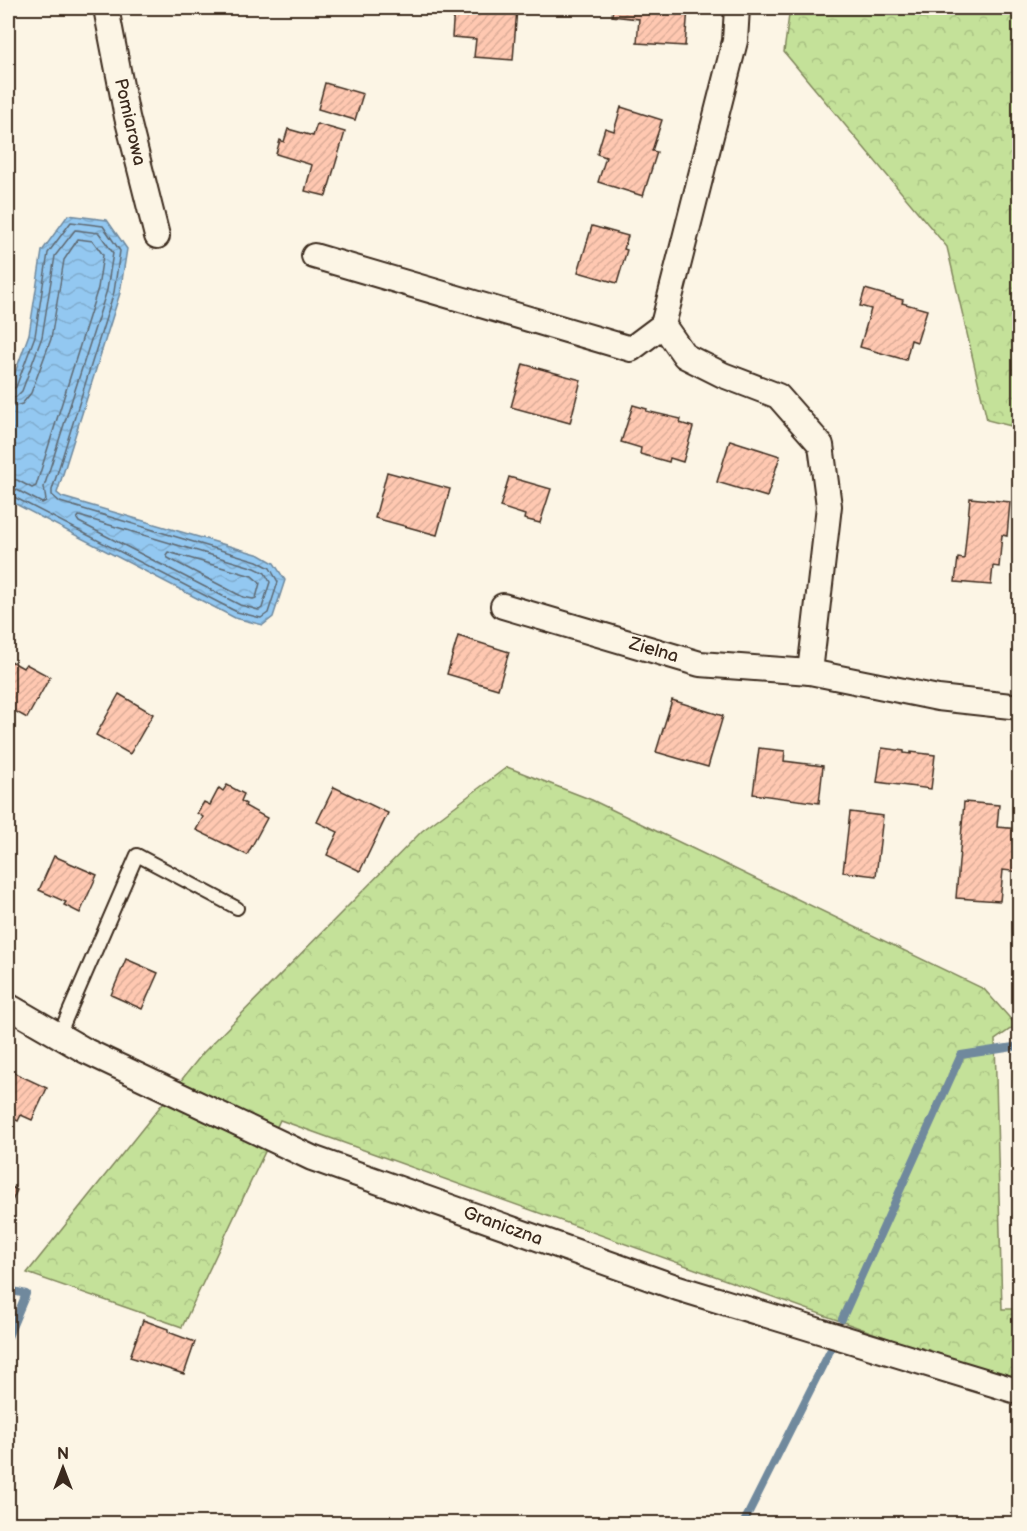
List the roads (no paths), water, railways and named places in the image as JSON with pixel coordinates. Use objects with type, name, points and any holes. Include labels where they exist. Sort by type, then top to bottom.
[{"type":"street","name":"Pomiarowa","points":[[106,8],[128,117],[157,236]]},
{"type":"street","points":[[314,256],[631,348],[663,325],[735,41],[737,8]]},
{"type":"street","points":[[663,325],[686,356],[723,375],[778,396],[821,445],[829,506],[810,672]]},
{"type":"street","name":"Zielna","points":[[503,606],[700,664],[810,672],[938,698],[1020,707]]},
{"type":"street","name":"Graniczna","points":[[8,1006],[86,1051],[312,1158],[678,1288],[1020,1392]]},
{"type":"lane","points":[[59,1035],[137,855],[237,908]]},
{"type":"water","points":[[68,215],[107,220],[127,249],[120,293],[57,493],[62,497],[260,555],[274,563],[285,580],[273,617],[263,625],[235,618],[8,500],[8,392],[29,334],[42,251]]},
{"type":"waterway","points":[[842,1319],[961,1055],[1020,1046]]},
{"type":"waterway","points":[[8,1337],[26,1294],[13,1291]]},
{"type":"waterway","points":[[743,1524],[830,1351]]}]
